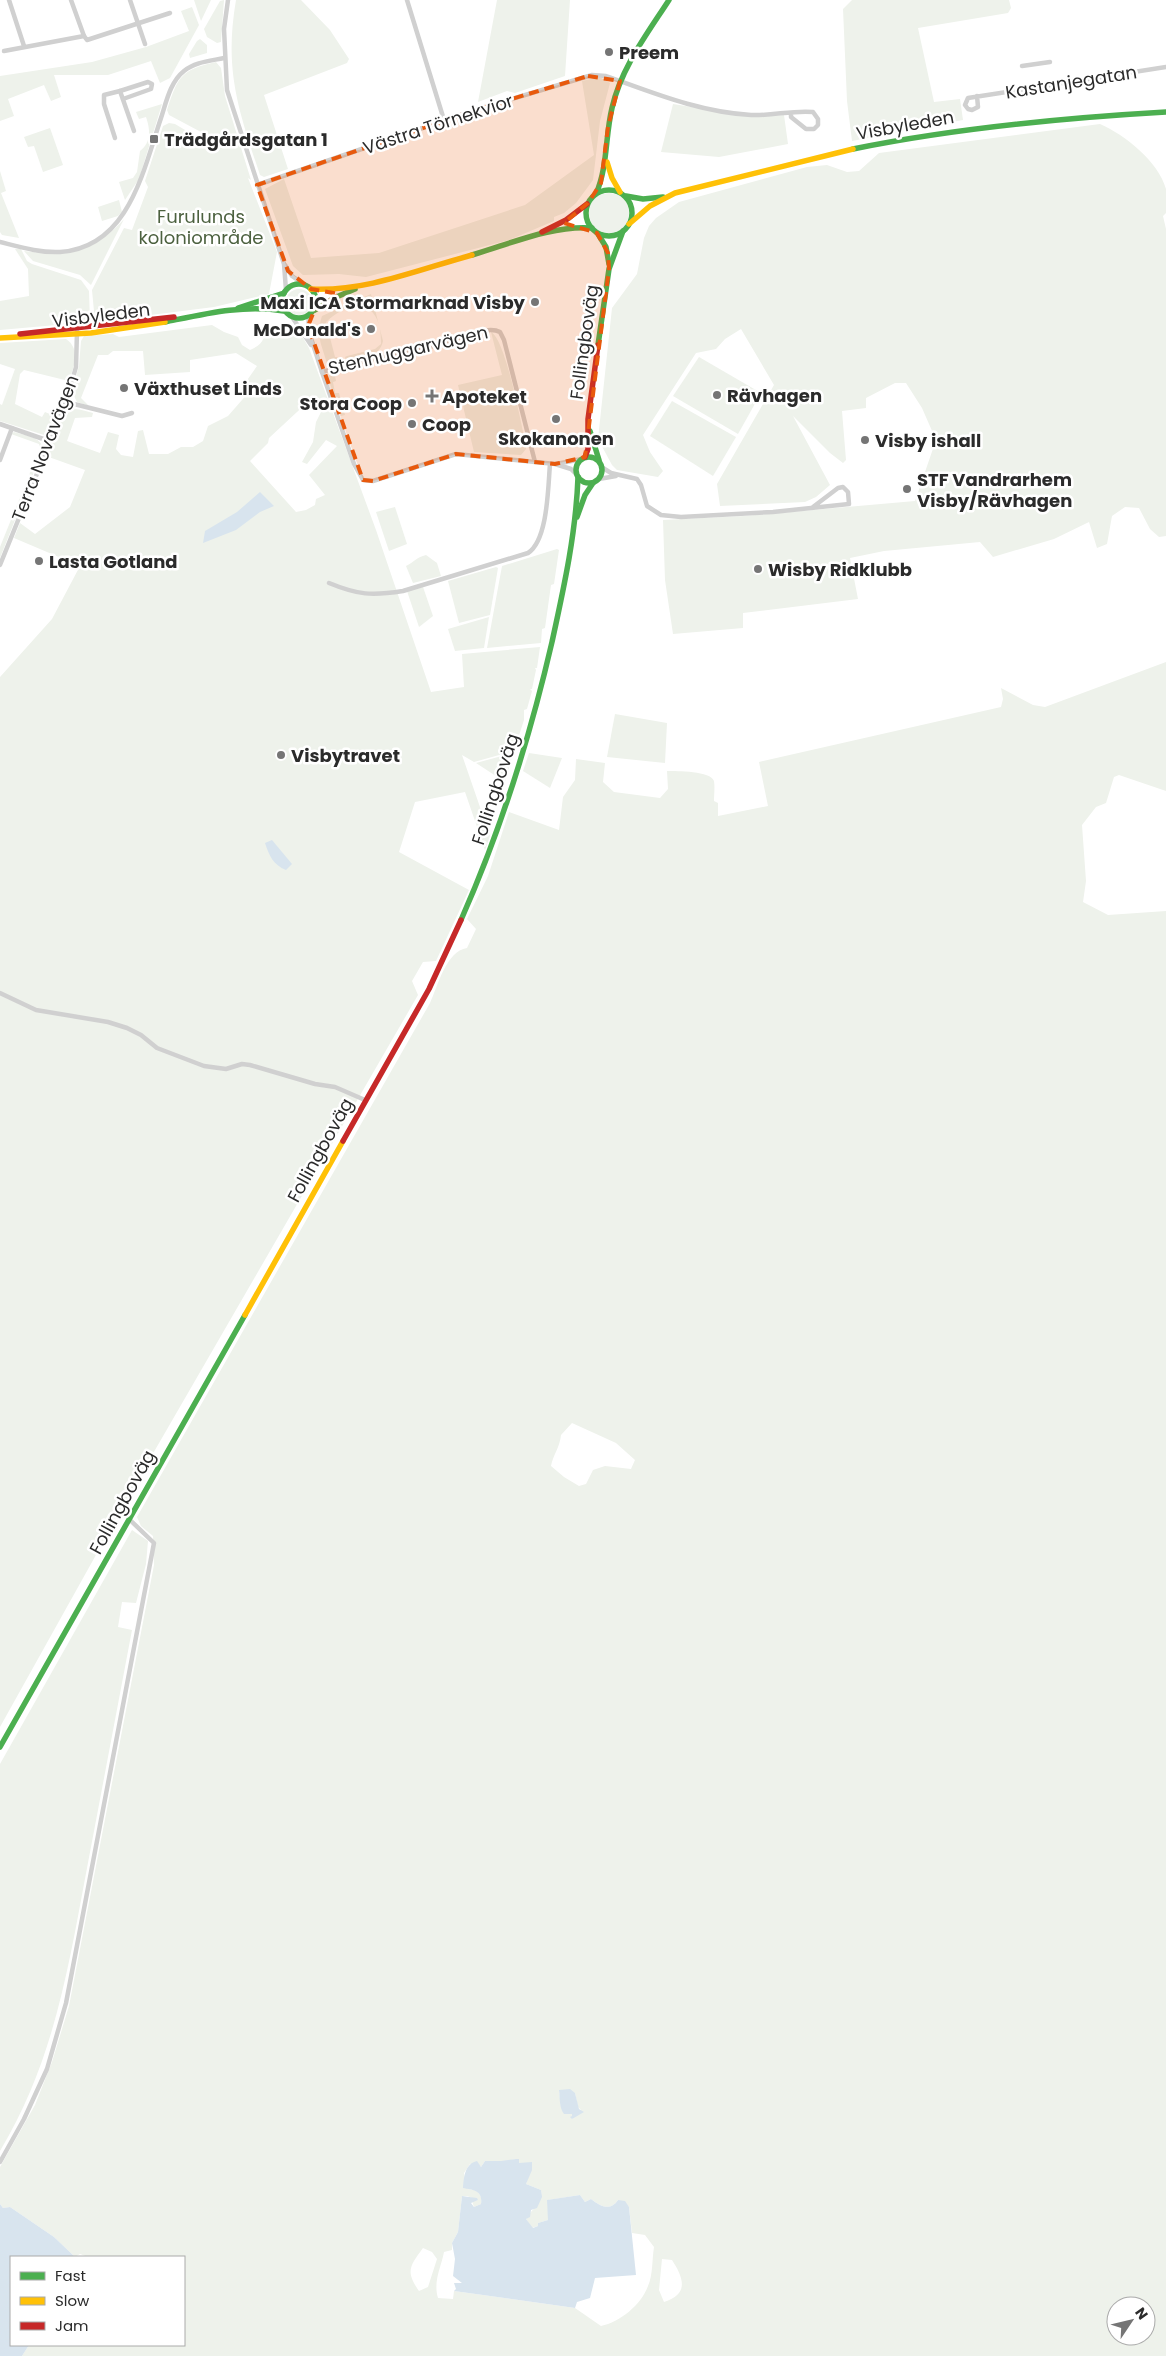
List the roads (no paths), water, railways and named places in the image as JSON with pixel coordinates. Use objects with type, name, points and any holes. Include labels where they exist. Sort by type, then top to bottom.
[{"type":"main road","points":[[530,238],[566,220],[596,194],[603,178],[608,127],[620,82],[636,50],[670,0]]},
{"type":"main road","name":"Visbyleden","points":[[622,194],[643,199],[666,196],[739,175],[892,141],[1010,124],[1166,110]]},
{"type":"main road","points":[[588,202],[586,216],[592,228],[598,233],[609,236],[623,231],[629,224],[632,208],[612,178],[606,158]]},
{"type":"main road","points":[[596,194],[610,190],[622,194]]},
{"type":"main road","name":"Visbyleden","points":[[629,224],[645,210],[666,196]]},
{"type":"main road","points":[[369,284],[332,290],[311,289],[304,285],[294,285],[285,292],[282,304],[284,311],[292,318],[301,319],[309,316],[334,298],[369,284],[530,238],[578,227],[592,228]]},
{"type":"main road","name":"Follingboväg","points":[[583,458],[588,449],[588,419],[609,269],[623,231]]},
{"type":"main road","name":"Follingboväg","points":[[598,233],[606,248],[609,269]]},
{"type":"main road","points":[[311,289],[316,298],[314,311]]},
{"type":"main road","name":"Visbyleden","points":[[226,311],[285,292]]},
{"type":"main road","name":"Visbyleden","points":[[0,337],[77,335],[152,325],[226,311],[270,308],[284,311]]},
{"type":"main road","name":"Visbyleden","points":[[0,337],[204,315]]},
{"type":"main road","name":"Follingboväg","points":[[588,419],[591,438],[599,460]]},
{"type":"main road","points":[[594,457],[599,460],[603,468],[596,481],[584,482],[577,476],[577,464],[583,458],[594,457]]},
{"type":"main road","name":"Follingboväg","points":[[0,1747],[429,989],[491,852],[525,751],[540,696],[564,588],[573,529],[577,476]]},
{"type":"main road","name":"Follingboväg","points":[[573,529],[585,495],[596,481]]},
{"type":"street","points":[[9,0],[24,46]]},
{"type":"street","points":[[71,0],[87,40],[138,25],[170,13]]},
{"type":"street","points":[[130,0],[145,44]]},
{"type":"street","points":[[228,0],[224,29],[224,58],[227,90],[232,111],[284,264],[292,276],[304,285]]},
{"type":"street","points":[[407,0],[444,120]]},
{"type":"street","points":[[4,50],[84,36]]},
{"type":"street","points":[[0,242],[32,250],[62,252],[82,247],[111,229],[125,214],[135,194],[176,79],[192,66],[224,58]]},
{"type":"street","points":[[1022,66],[1050,62]]},
{"type":"street","name":"Kastanjegatan","points":[[977,96],[1166,67]]},
{"type":"street","name":"Västra Törnekvior","points":[[257,185],[444,120],[588,76],[602,76],[688,105],[752,115],[791,113],[813,112],[818,119],[818,125],[814,129],[806,129],[792,117],[791,113]]},
{"type":"street","points":[[115,138],[104,104],[104,95],[148,82],[152,84],[151,89],[123,99]]},
{"type":"street","points":[[120,90],[134,131]]},
{"type":"street","points":[[284,264],[285,292]]},
{"type":"street","points":[[309,316],[308,326],[314,350]]},
{"type":"street","points":[[292,318],[314,350]]},
{"type":"street","name":"Terra Novavägen","points":[[0,565],[66,402],[76,367],[79,328]]},
{"type":"street","name":"Stenhuggarvägen","points":[[314,350],[322,372],[442,344],[464,336],[496,330],[500,332],[504,340],[535,462]]},
{"type":"street","points":[[322,372],[354,464],[362,480],[373,481],[456,454],[552,464],[571,469],[577,476]]},
{"type":"street","points":[[66,402],[122,416],[132,413]]},
{"type":"street","points":[[0,424],[49,441]]},
{"type":"street","points":[[0,460],[12,428]]},
{"type":"street","points":[[552,464],[583,458]]},
{"type":"street","points":[[330,582],[354,593],[387,593],[528,553],[537,545],[542,530],[552,464]]},
{"type":"street","points":[[603,468],[617,475],[637,479],[641,485],[647,506],[661,515],[722,515],[849,504],[848,492],[844,487],[838,488],[813,507]]},
{"type":"street","points":[[596,481],[617,475]]},
{"type":"street","points":[[0,993],[36,1010],[108,1022],[128,1028],[141,1035],[157,1048],[204,1066],[226,1069],[242,1064],[250,1065],[315,1084],[335,1087],[365,1100]]},
{"type":"street","points":[[0,2162],[24,2119],[47,2069],[72,1976],[154,1543],[129,1519]]},
{"type":"place","name":"Preem","points":[[609,52]]},
{"type":"place","name":"Trädgårdsgatan 1","points":[[154,139]]},
{"type":"place","name":"Maxi ICA Stormarknad Visby","points":[[535,302]]},
{"type":"place","name":"McDonald's","points":[[371,329]]},
{"type":"place","name":"Växthuset Linds","points":[[124,388]]},
{"type":"place","name":"Rävhagen","points":[[717,395]]},
{"type":"place","name":"Apoteket","points":[[432,396]]},
{"type":"place","name":"Stora Coop","points":[[412,403]]},
{"type":"place","name":"Skokanonen","points":[[556,419]]},
{"type":"place","name":"Coop","points":[[412,424]]},
{"type":"place","name":"Visby ishall","points":[[865,440]]},
{"type":"place","name":"STF Vandrarhem Visby/Rävhagen","points":[[907,489]]},
{"type":"place","name":"Lasta Gotland","points":[[39,561]]},
{"type":"place","name":"Wisby Ridklubb","points":[[758,569]]},
{"type":"place","name":"Visbytravet","points":[[281,755]]},
{"type":"park label","name":"Furulunds koloniområde","points":[[201,226]]}]
